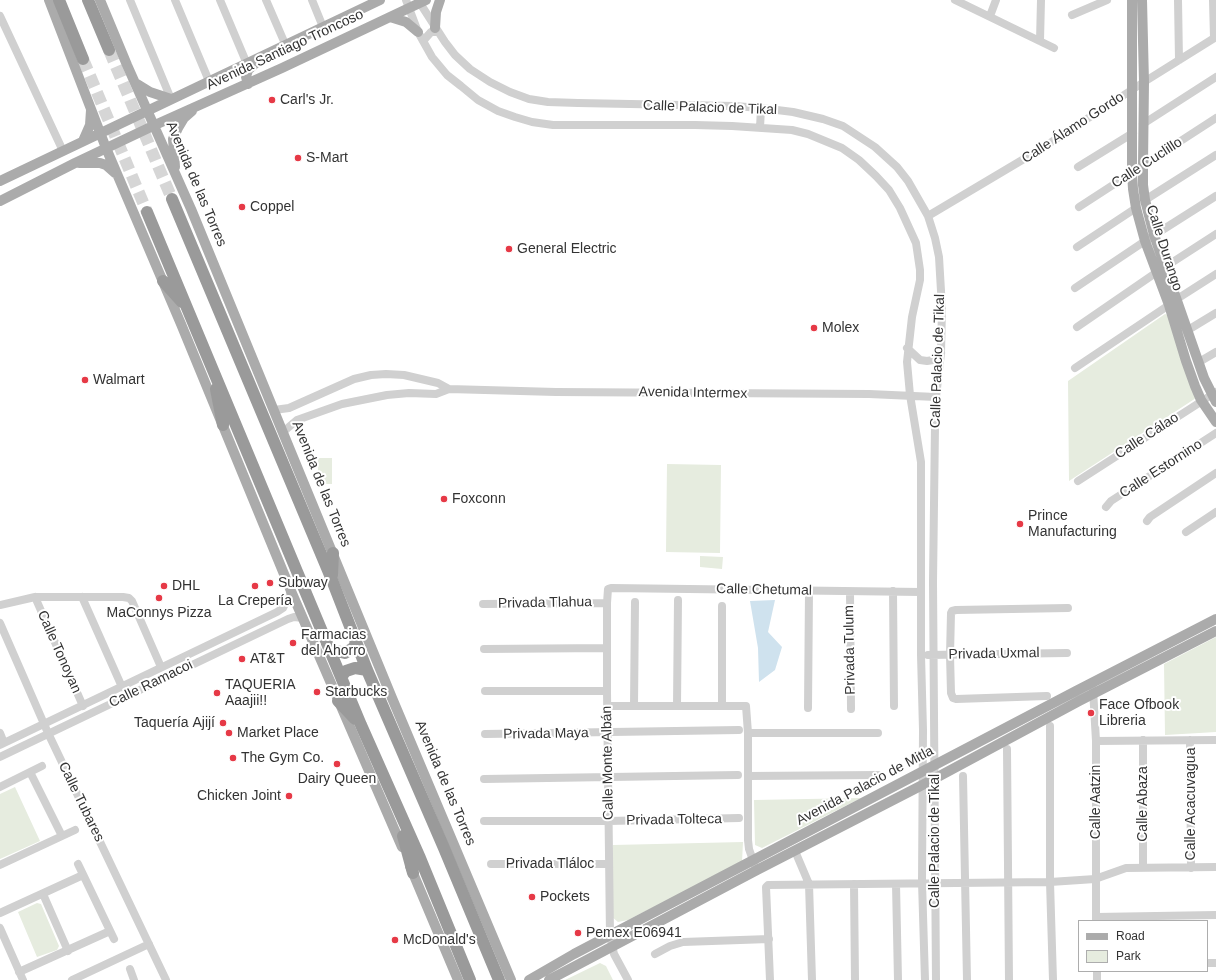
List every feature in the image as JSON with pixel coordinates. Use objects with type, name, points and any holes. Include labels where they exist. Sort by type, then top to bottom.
[{"type":"highway","points":[[59,0],[83,59]]},
{"type":"highway","points":[[88,0],[109,50]]},
{"type":"highway","name":"Avenida de las Torres","points":[[172,198],[332,580],[367,670],[435,813],[499,980]]},
{"type":"highway","points":[[147,212],[329,649],[395,804],[420,858],[470,980]]},
{"type":"highway","points":[[163,281],[188,309]]},
{"type":"highway","points":[[212,366],[223,424]]},
{"type":"highway","points":[[332,580],[333,553]]},
{"type":"highway","points":[[329,649],[345,653],[353,648],[356,643]]},
{"type":"highway","points":[[341,677],[346,671],[355,668],[367,670]]},
{"type":"highway","points":[[338,701],[361,725]]},
{"type":"highway","points":[[395,804],[413,873]]},
{"type":"main road","points":[[49,0],[106,148],[223,424],[291,591],[458,980]]},
{"type":"main road","name":"Avenida de las Torres","points":[[100,0],[155,125],[333,553],[392,698],[435,813],[511,980]]},
{"type":"main road","points":[[0,180],[286,46],[363,4],[380,0]]},
{"type":"main road","points":[[437,30],[436,12],[440,0]]},
{"type":"main road","name":"Calle Durango","points":[[1132,0],[1132,172],[1136,208],[1145,241],[1177,299],[1204,378],[1214,396]]},
{"type":"main road","name":"Calle Durango","points":[[1142,0],[1144,82],[1143,185],[1168,305],[1186,360],[1202,400],[1216,422]]},
{"type":"main road","name":"Avenida Santiago Troncoso","points":[[106,148],[248,84],[390,17],[408,4],[421,1]]},
{"type":"main road","points":[[390,17],[406,22],[420,36]]},
{"type":"main road","points":[[323,27],[323,48]]},
{"type":"main road","points":[[248,84],[246,78],[248,70],[270,53]]},
{"type":"main road","points":[[136,82],[150,92],[171,100]]},
{"type":"main road","points":[[176,175],[174,139],[184,118],[197,106]]},
{"type":"main road","points":[[82,141],[90,125],[91,108]]},
{"type":"main road","points":[[0,201],[106,148]]},
{"type":"main road","points":[[75,163],[92,162],[106,165],[120,178]]},
{"type":"main road","name":"Avenida Palacio de Mitla","points":[[529,980],[574,954],[1216,619]]},
{"type":"main road","name":"Avenida Palacio de Mitla","points":[[549,980],[757,870],[934,779],[1093,694],[1216,631]]},
{"type":"street","points":[[130,0],[171,100]]},
{"type":"street","points":[[175,0],[209,81]]},
{"type":"street","points":[[220,0],[247,64]]},
{"type":"street","points":[[266,0],[286,46]]},
{"type":"street","points":[[312,0],[323,27]]},
{"type":"street","points":[[955,0],[1054,48]]},
{"type":"street","points":[[990,16],[996,0]]},
{"type":"street","points":[[1040,41],[1041,0]]},
{"type":"street","points":[[1072,15],[1107,0]]},
{"type":"street","points":[[1178,0],[1179,60]]},
{"type":"street","points":[[1213,0],[1215,37]]},
{"type":"street","name":"Calle Palacio de Tikal","points":[[421,1],[437,30],[455,56],[470,69],[490,82],[529,99],[578,104],[734,106],[762,108],[793,112],[824,119],[843,126],[859,135],[875,147],[897,167],[908,181],[928,216],[935,238],[940,271],[941,353],[936,397],[933,492],[932,655],[936,980]]},
{"type":"street","name":"Calle Palacio de Tikal","points":[[408,4],[420,36],[432,57],[447,75],[478,100],[498,111],[532,122],[553,125],[695,124],[792,130],[808,134],[842,148],[859,160],[889,190],[900,208],[916,243],[920,270],[920,280],[907,348],[907,362],[910,395],[921,462],[921,655],[923,771],[922,882],[925,980]]},
{"type":"street","points":[[0,16],[63,151]]},
{"type":"street","points":[[420,36],[437,30]]},
{"type":"street","name":"Calle Álamo Gordo","points":[[928,216],[1034,154],[1215,37]]},
{"type":"street","points":[[1143,124],[1216,77]]},
{"type":"street","points":[[760,128],[762,108]]},
{"type":"street","name":"Calle Cuclillo","points":[[1079,207],[1216,118]]},
{"type":"street","points":[[1078,167],[1133,133]]},
{"type":"street","points":[[1146,200],[1216,155]]},
{"type":"street","points":[[1075,288],[1154,235],[1216,196]]},
{"type":"street","points":[[1077,247],[1136,208]]},
{"type":"street","points":[[1077,327],[1161,269],[1216,234]]},
{"type":"street","points":[[1177,299],[1216,274]]},
{"type":"street","points":[[1075,368],[1168,305]]},
{"type":"street","points":[[1188,330],[1216,313]]},
{"type":"street","points":[[907,348],[920,360],[933,360],[941,353]]},
{"type":"street","points":[[1199,362],[1216,352]]},
{"type":"street","name":"Avenida Intermex","points":[[274,410],[289,408],[354,379],[371,375],[404,375],[438,383],[450,389]]},
{"type":"street","name":"Avenida Intermex","points":[[283,432],[297,420],[342,404],[388,395],[409,393],[436,394],[450,389],[556,392],[869,394],[936,397]]},
{"type":"street","name":"Calle Cálao","points":[[1078,481],[1202,400],[1214,396]]},
{"type":"street","name":"Calle Estornino","points":[[1106,507],[1111,502],[1216,434]]},
{"type":"street","points":[[1147,521],[1150,517],[1216,473]]},
{"type":"street","points":[[1186,532],[1216,512]]},
{"type":"street","name":"Calle Chetumal","points":[[608,591],[611,588],[921,592]]},
{"type":"street","points":[[288,619],[289,612],[284,608],[291,591]]},
{"type":"street","name":"Calle Monte Albán","points":[[608,591],[607,690],[610,936],[614,954],[628,980]]},
{"type":"street","points":[[808,591],[808,708]]},
{"type":"street","points":[[893,591],[894,706]]},
{"type":"street","name":"Privada Tulum","points":[[850,592],[851,709]]},
{"type":"street","points":[[82,597],[122,687]]},
{"type":"street","points":[[0,605],[35,598],[130,598],[162,668]]},
{"type":"street","name":"Calle Tonoyan","points":[[35,598],[83,706]]},
{"type":"street","points":[[677,706],[678,600]]},
{"type":"street","points":[[634,706],[635,602]]},
{"type":"street","name":"Privada Tlahua","points":[[483,604],[607,603]]},
{"type":"street","points":[[722,606],[722,705]]},
{"type":"street","name":"Calle Ramacoi","points":[[2,744],[284,608]]},
{"type":"street","points":[[1047,696],[953,698],[951,693],[950,655],[951,613],[954,610],[1068,608]]},
{"type":"street","name":"Calle Ramacoi","points":[[0,757],[288,619],[294,617],[303,618]]},
{"type":"street","name":"Calle Tubares","points":[[0,623],[48,734],[166,980]]},
{"type":"street","points":[[484,649],[607,648]]},
{"type":"street","name":"Privada Uxmal","points":[[921,655],[1067,652]]},
{"type":"street","name":"Calle Aatzin","points":[[1092,683],[1096,741],[1096,919]]},
{"type":"street","points":[[485,691],[607,690]]},
{"type":"street","points":[[608,706],[746,706],[748,733],[748,840],[749,849],[757,870]]},
{"type":"street","points":[[1050,726],[1050,882],[1053,980]]},
{"type":"street","name":"Privada Maya","points":[[485,734],[739,730]]},
{"type":"street","points":[[0,732],[2,744]]},
{"type":"street","points":[[748,733],[878,733]]},
{"type":"street","name":"Calle Abaza","points":[[1143,740],[1143,868]]},
{"type":"street","name":"Calle Acacuvagua","points":[[1190,740],[1191,868]]},
{"type":"street","points":[[1096,741],[1216,740]]},
{"type":"street","points":[[1007,749],[1009,882],[1008,980]]},
{"type":"street","points":[[0,787],[42,766]]},
{"type":"street","points":[[30,772],[62,836]]},
{"type":"street","points":[[484,779],[738,775]]},
{"type":"street","points":[[748,776],[878,775]]},
{"type":"street","points":[[963,776],[967,980]]},
{"type":"street","name":"Privada Tolteca","points":[[484,821],[609,821],[739,818]]},
{"type":"street","points":[[0,865],[75,830]]},
{"type":"street","points":[[796,851],[809,884],[812,980]]},
{"type":"street","points":[[0,928],[21,976],[68,951],[112,935],[78,864]]},
{"type":"street","name":"Privada Tláloc","points":[[491,864],[609,864]]},
{"type":"street","points":[[770,980],[766,886],[809,884],[896,884],[922,882],[1050,882],[1096,879],[1121,868],[1216,867]]},
{"type":"street","points":[[0,912],[83,875]]},
{"type":"street","points":[[854,884],[855,980]]},
{"type":"street","points":[[896,884],[898,980]]},
{"type":"street","points":[[43,894],[68,951]]},
{"type":"street","points":[[1096,919],[1216,916]]},
{"type":"street","points":[[655,954],[670,946],[683,942],[769,940]]},
{"type":"street","points":[[72,980],[149,944]]},
{"type":"street","points":[[130,969],[134,980]]},
{"type":"green space","points":[[1165,314],[1168,315],[1196,398],[1069,481],[1068,381]]},
{"type":"green space","points":[[318,458],[332,458],[332,484],[318,484]]},
{"type":"green space","points":[[667,464],[721,465],[720,553],[666,552]]},
{"type":"green space","points":[[700,556],[723,557],[722,569],[700,567]]},
{"type":"green space","points":[[1216,637],[1216,732],[1165,735],[1164,664]]},
{"type":"green space","points":[[15,787],[40,841],[0,859],[0,794]]},
{"type":"green space","points":[[861,798],[762,848],[755,845],[754,800]]},
{"type":"green space","points":[[743,842],[742,862],[628,920],[618,922],[611,916],[613,845]]},
{"type":"green space","points":[[37,903],[41,904],[59,946],[57,950],[37,957],[18,912]]},
{"type":"green space","points":[[600,963],[606,966],[613,980],[565,980]]},
{"type":"water","points":[[775,600],[768,632],[782,647],[775,670],[759,682],[758,648],[750,601]]},
{"type":"tunnel","points":[[109,50],[172,199]]},
{"type":"tunnel","points":[[83,59],[147,212]]},
{"type":"place","name":"Carl's Jr.","points":[[272,100]]},
{"type":"place","name":"S-Mart","points":[[298,158]]},
{"type":"place","name":"Coppel","points":[[242,207]]},
{"type":"place","name":"General Electric","points":[[509,249]]},
{"type":"place","name":"Molex","points":[[814,328]]},
{"type":"place","name":"Walmart","points":[[85,380]]},
{"type":"place","name":"Foxconn","points":[[444,499]]},
{"type":"place","name":"Prince Manufacturing","points":[[1020,524]]},
{"type":"place","name":"Subway","points":[[270,583]]},
{"type":"place","name":"DHL","points":[[164,586]]},
{"type":"place","name":"La Crepería","points":[[255,586]]},
{"type":"place","name":"MaConnys Pizza","points":[[159,598]]},
{"type":"place","name":"Farmacias del Ahorro","points":[[293,643]]},
{"type":"place","name":"AT&T","points":[[242,659]]},
{"type":"place","name":"Starbucks","points":[[317,692]]},
{"type":"place","name":"TAQUERIA Aaajii!!","points":[[217,693]]},
{"type":"place","name":"Face Ofbook Libreria","points":[[1091,713]]},
{"type":"place","name":"Taquería Ajijí","points":[[223,723]]},
{"type":"place","name":"Market Place","points":[[229,733]]},
{"type":"place","name":"The Gym Co.","points":[[233,758]]},
{"type":"place","name":"Dairy Queen","points":[[337,764]]},
{"type":"place","name":"Chicken Joint","points":[[289,796]]},
{"type":"place","name":"Pockets","points":[[532,897]]},
{"type":"place","name":"Pemex E06941","points":[[578,933]]},
{"type":"place","name":"McDonald's","points":[[395,940]]}]
